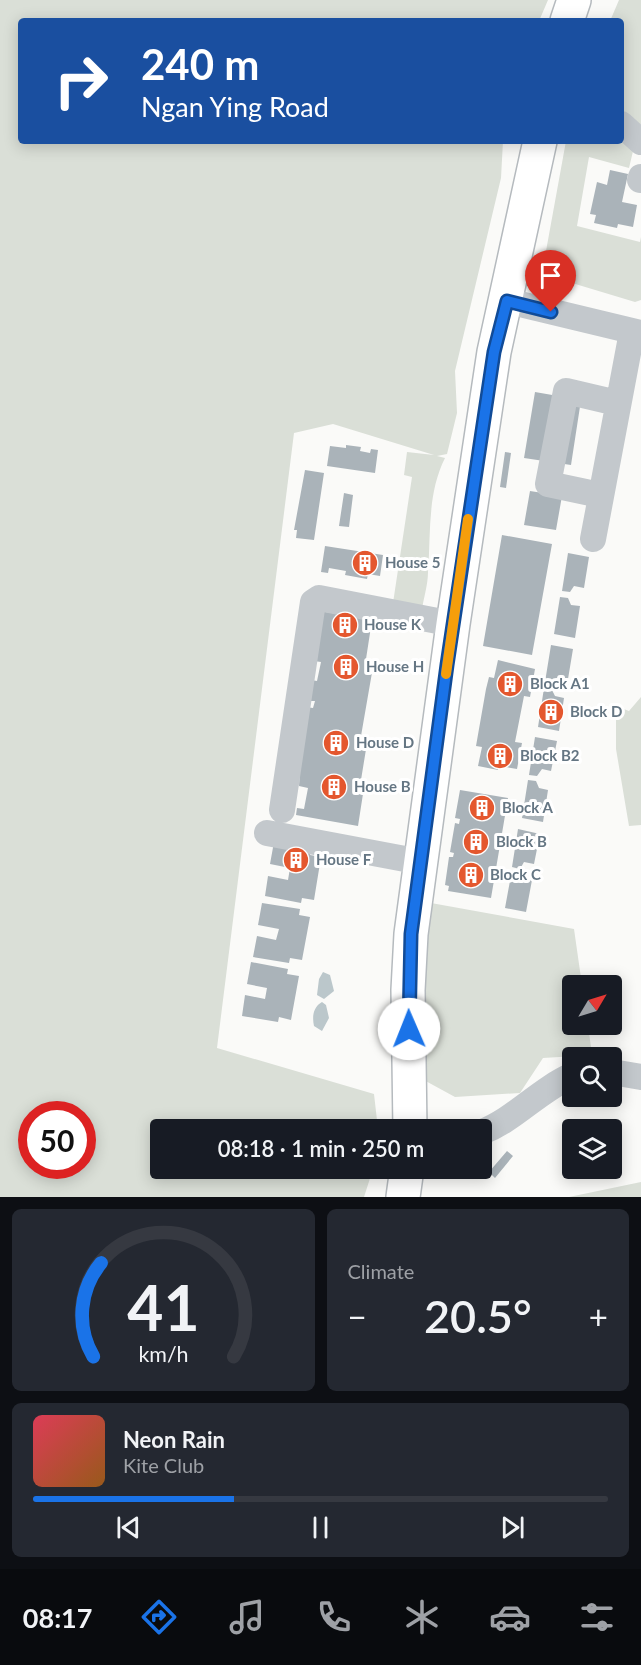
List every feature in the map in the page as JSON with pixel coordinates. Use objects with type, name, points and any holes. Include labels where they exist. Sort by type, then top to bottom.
[{"type":"main road","points":[[568,18],[574,0]]},
{"type":"main road","points":[[410,1119],[409,965],[421,862],[453,624],[494,352],[507,301],[539,144]]},
{"type":"main road","points":[[403,1197],[405,1179]]},
{"type":"street","points":[[624,127],[641,142]]},
{"type":"street","points":[[507,301],[637,333],[617,404],[593,539]]},
{"type":"street","points":[[600,495],[548,484],[566,391],[617,404]]},
{"type":"street","points":[[282,810],[313,602],[319,598],[453,624]]},
{"type":"street","points":[[267,833],[421,862]]},
{"type":"street","points":[[622,1074],[641,1077]]},
{"type":"street","points":[[492,1127],[542,1091],[562,1081]]},
{"type":"shaded area","points":[[0,0],[548,0],[540,18],[18,18],[18,144],[503,144],[501,178],[455,371],[457,413],[447,454],[437,456],[445,458],[435,486],[428,577],[422,609],[393,603],[412,477],[404,475],[407,452],[434,455],[333,424],[294,433],[217,1048],[374,1094],[377,1119],[150,1119],[150,1179],[370,1179],[364,1197],[0,1197]]},
{"type":"shaded area","points":[[619,0],[641,0],[641,127],[624,112],[624,18],[611,18]]},
{"type":"shaded area","points":[[624,142],[634,147],[629,168],[589,157],[577,226],[640,242],[641,237],[641,300],[635,302],[572,283],[546,251],[565,144]]},
{"type":"shaded area","points":[[641,697],[641,825],[629,826],[616,749],[616,706],[629,711]]},
{"type":"shaded area","points":[[431,903],[574,929],[581,975],[562,975],[562,1035],[589,1035],[591,1047],[562,1047],[562,1057],[543,1058],[520,1093],[455,1097],[422,1079],[421,992]]},
{"type":"shaded area","points":[[323,972],[330,975],[334,991],[324,999],[317,995],[319,979]]},
{"type":"shaded area","points":[[322,1002],[326,1005],[329,1018],[322,1031],[314,1026],[313,1019],[315,1009]]},
{"type":"shaded area","points":[[641,1182],[641,1197],[569,1197]]},
{"type":"building","points":[[610,170],[628,174],[622,202],[637,205],[633,227],[618,224],[617,228],[594,223],[596,215],[590,214],[597,182],[607,185]]},
{"type":"building","points":[[535,392],[581,400],[571,465],[524,458]]},
{"type":"building","points":[[346,445],[361,447],[360,451],[370,453],[371,449],[378,450],[375,473],[327,466],[330,446],[346,448]]},
{"type":"building","points":[[505,452],[511,453],[506,488],[500,487]]},
{"type":"building","points":[[305,470],[324,473],[314,540],[296,538],[297,530],[294,530]]},
{"type":"building","points":[[530,491],[562,496],[556,530],[524,525]]},
{"type":"building","points":[[344,493],[353,495],[349,527],[339,526]]},
{"type":"building","points":[[502,535],[552,544],[532,655],[483,646]]},
{"type":"building","points":[[325,546],[383,555],[380,576],[368,574],[367,579],[345,575],[346,571],[329,568],[328,573],[321,572]]},
{"type":"building","points":[[568,553],[589,557],[584,588],[574,586],[570,592],[562,591]]},
{"type":"building","points":[[560,597],[568,598],[571,605],[580,606],[575,638],[554,634]]},
{"type":"building","points":[[320,611],[372,620],[366,659],[374,661],[361,736],[368,737],[361,780],[365,781],[358,826],[296,815],[297,808],[304,809],[308,788],[299,786],[300,770],[306,707],[313,708],[315,701],[309,701],[311,680],[317,681],[321,662],[314,661]]},
{"type":"building","points":[[551,645],[573,649],[568,679],[558,677],[553,684],[545,682]]},
{"type":"building","points":[[498,660],[535,669],[530,697],[524,696],[515,742],[522,743],[517,769],[499,766],[498,770],[478,766],[482,747],[476,746],[486,689],[489,677],[494,678]]},
{"type":"building","name":"Block D","points":[[544,688],[552,690],[555,696],[564,698],[559,731],[538,727]]},
{"type":"building","points":[[535,737],[557,741],[551,771],[542,769],[537,776],[529,775]]},
{"type":"building","points":[[528,780],[536,781],[539,788],[548,790],[543,822],[522,818]]},
{"type":"building","points":[[460,790],[508,798],[491,898],[448,891],[449,886],[445,885],[449,857],[453,857],[454,853],[450,852],[455,823],[459,824],[460,819],[455,818]]},
{"type":"building","points":[[518,829],[540,834],[534,864],[524,862],[520,869],[512,867]]},
{"type":"building","points":[[274,842],[311,849],[310,855],[321,857],[314,900],[302,898],[301,903],[265,896],[268,876],[288,880],[290,868],[270,864]]},
{"type":"building","points":[[512,870],[522,872],[522,878],[532,880],[526,912],[505,908]]},
{"type":"building","points":[[262,903],[300,909],[299,915],[310,917],[302,960],[290,958],[289,963],[253,957],[257,936],[276,940],[279,929],[258,925]]},
{"type":"building","points":[[251,962],[288,969],[287,974],[299,976],[291,1020],[279,1017],[278,1022],[242,1016],[245,995],[265,999],[267,988],[247,984]]},
{"type":"building","points":[[507,1151],[513,1156],[495,1178],[492,1175],[492,1168]]},
{"type":"slow traffic","points":[[446,674],[468,519]]},
{"type":"place","name":"House 5","points":[[365,563]]},
{"type":"place","name":"House K","points":[[345,625]]},
{"type":"place","name":"House H","points":[[346,667]]},
{"type":"place","name":"Block A1","points":[[510,684]]},
{"type":"place","name":"Block D","points":[[551,712]]},
{"type":"place","name":"House D","points":[[336,743]]},
{"type":"place","name":"Block B2","points":[[500,756]]},
{"type":"place","name":"House B","points":[[334,787]]},
{"type":"place","name":"Block A","points":[[482,808]]},
{"type":"place","name":"Block B","points":[[476,842]]},
{"type":"place","name":"House F","points":[[296,860]]},
{"type":"place","name":"Block C","points":[[471,875]]},
{"type":"route","points":[[409,1029],[408,990],[411,934],[453,624],[494,352],[507,301],[551,312]]}]
